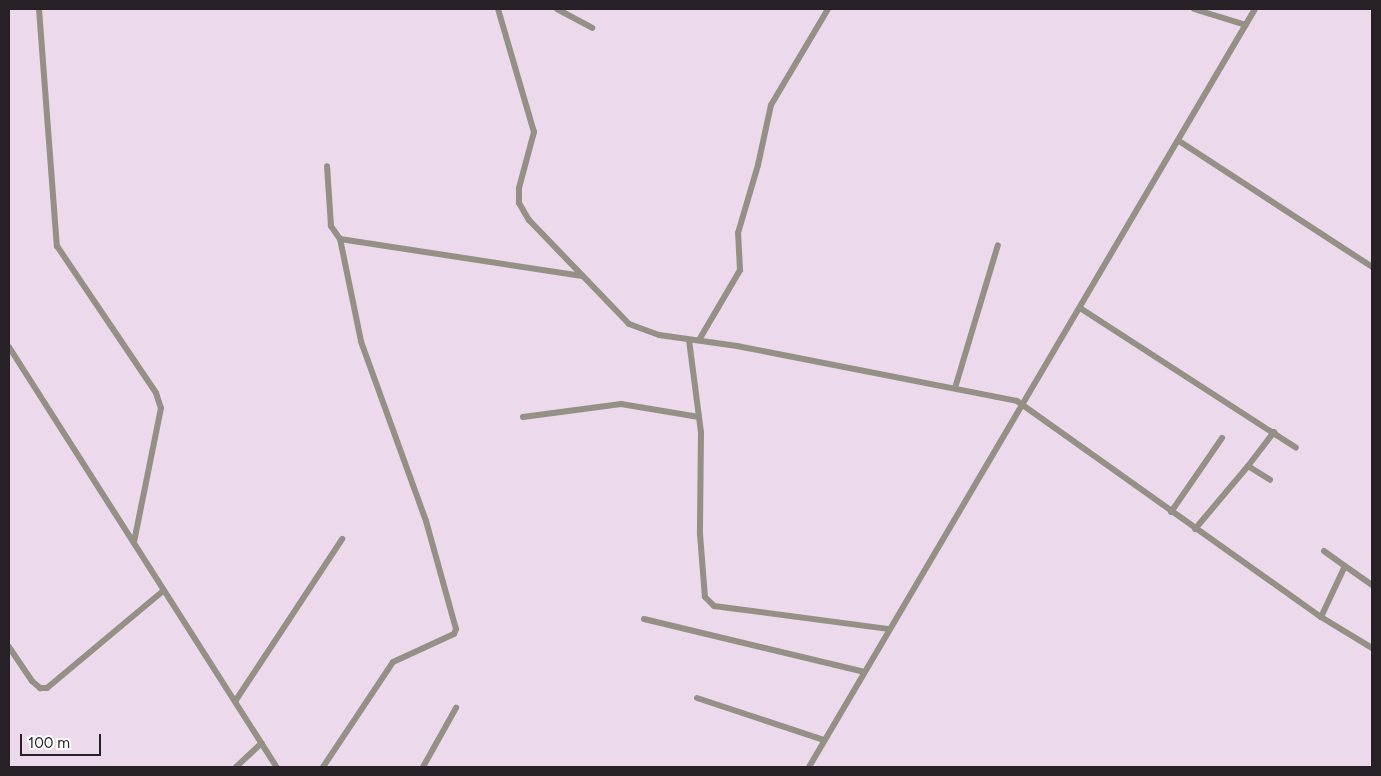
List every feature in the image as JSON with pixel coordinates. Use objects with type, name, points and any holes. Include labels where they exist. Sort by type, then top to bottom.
[{"type":"street","points":[[39,9],[57,246],[156,393],[161,408],[134,542]]},
{"type":"street","points":[[498,9],[534,132],[518,199],[529,220],[630,324],[659,335],[699,340],[1010,398],[1024,405],[1321,617],[1372,648]]},
{"type":"street","points":[[557,9],[592,28]]},
{"type":"street","points":[[699,340],[740,270],[738,233],[758,165],[771,105],[828,9]]},
{"type":"street","points":[[1194,9],[1246,25]]},
{"type":"street","points":[[809,767],[888,629],[1024,405],[1255,9]]},
{"type":"street","points":[[1179,141],[1372,267]]},
{"type":"street","points":[[323,767],[394,662],[454,634],[456,629],[426,521],[361,341],[340,239],[331,226],[327,166]]},
{"type":"street","points":[[340,239],[582,276]]},
{"type":"street","points":[[956,388],[998,245]]},
{"type":"street","points":[[1080,308],[1296,448]]},
{"type":"street","points":[[689,340],[699,417],[701,581],[710,604],[888,629]]},
{"type":"street","points":[[9,347],[134,542],[162,592],[236,700],[277,767]]},
{"type":"street","points":[[523,417],[621,404],[699,417]]},
{"type":"street","points":[[1196,529],[1274,432]]},
{"type":"street","points":[[1172,512],[1222,438]]},
{"type":"street","points":[[1248,466],[1270,480]]},
{"type":"street","points":[[236,700],[342,539]]},
{"type":"street","points":[[1324,551],[1372,585]]},
{"type":"street","points":[[1321,617],[1345,566]]},
{"type":"street","points":[[9,647],[32,681],[40,688],[47,688],[162,592]]},
{"type":"street","points":[[644,619],[864,672]]},
{"type":"street","points":[[697,698],[824,740]]},
{"type":"street","points":[[424,767],[456,708]]},
{"type":"street","points":[[236,767],[262,743]]}]
